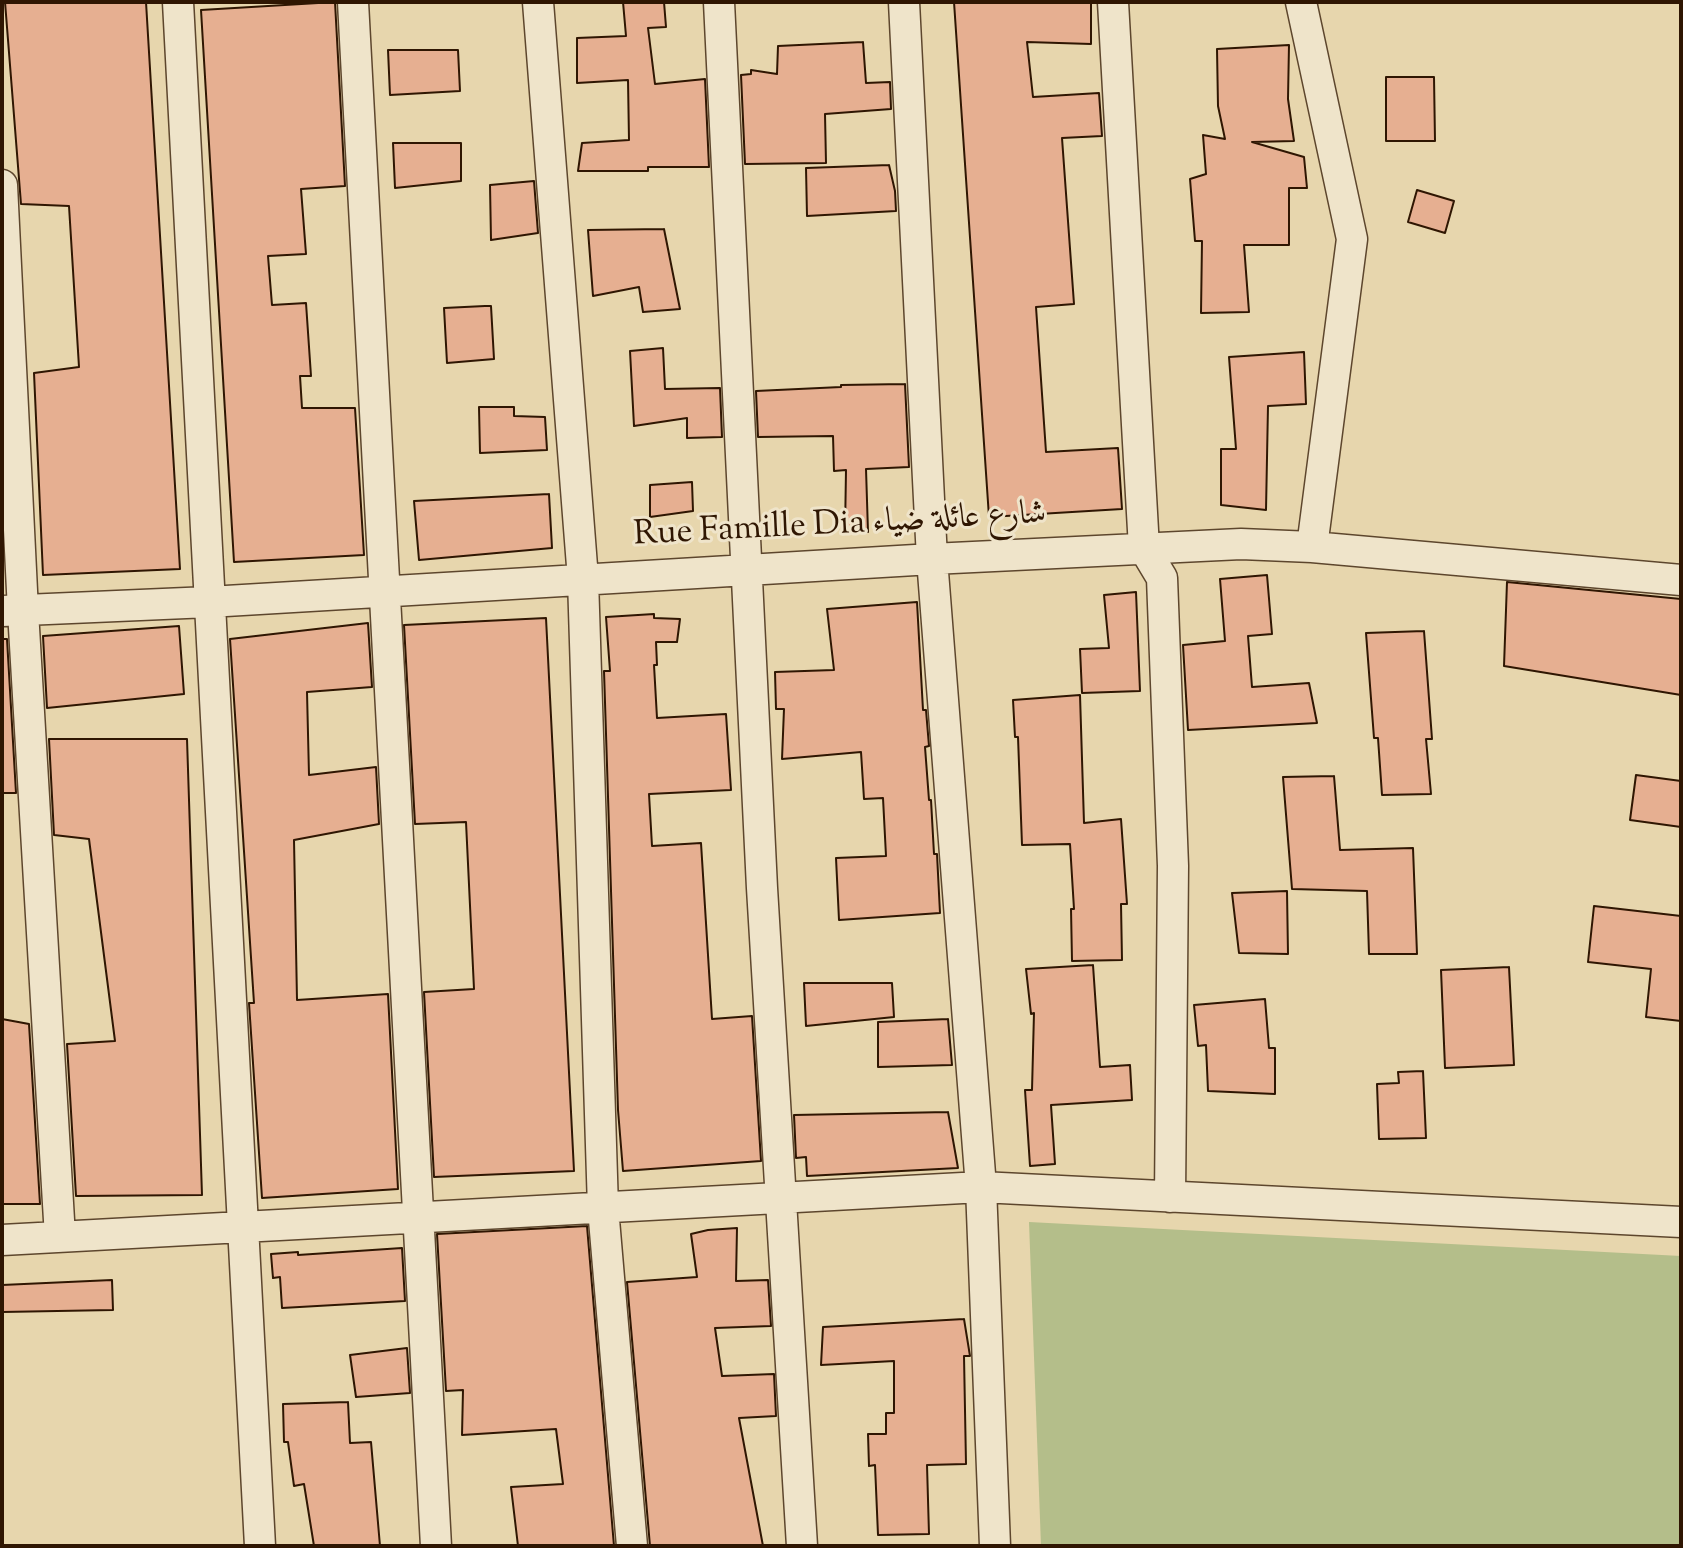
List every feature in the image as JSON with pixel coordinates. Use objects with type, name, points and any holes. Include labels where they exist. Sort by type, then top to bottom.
[{"type":"street","points":[[178,2],[260,1546]]},
{"type":"street","points":[[353,2],[436,1546]]},
{"type":"street","points":[[538,2],[583,579],[603,1208],[632,1546]]},
{"type":"street","points":[[719,2],[762,888],[802,1546]]},
{"type":"street","points":[[904,2],[932,559],[981,1187],[995,1546]]},
{"type":"street","points":[[1113,2],[1144,548],[1162,578],[1173,866],[1170,1197]]},
{"type":"street","points":[[1301,2],[1352,239],[1312,547]]},
{"type":"street","points":[[2,185],[12,611],[60,1237]]},
{"type":"street","name":"Rue Famille Dia شارع عائلة ضياء","points":[[12,611],[1241,544],[1312,547],[1681,580]]},
{"type":"street","points":[[2,1240],[981,1187],[1681,1222]]},
{"type":"green space","points":[[1029,1222],[1681,1256],[1681,1546],[1041,1546]]},
{"type":"building","points":[[5,2],[146,2],[180,569],[43,575],[34,373],[79,367],[69,206],[21,204]]},
{"type":"building","points":[[335,2],[345,186],[301,189],[306,254],[268,256],[272,305],[306,303],[311,376],[300,376],[302,408],[355,408],[364,555],[234,562],[201,10]]},
{"type":"building","points":[[623,2],[664,2],[666,27],[648,28],[655,84],[705,79],[709,167],[578,171],[582,143],[629,140],[628,80],[577,83],[577,38],[626,36]]},
{"type":"building","points":[[954,2],[1091,2],[1091,44],[1027,42],[1033,97],[1099,93],[1102,136],[1062,138],[1074,304],[1036,307],[1046,452],[1118,448],[1122,509],[989,517]]},
{"type":"building","points":[[863,42],[866,83],[890,82],[891,109],[825,114],[826,163],[745,164],[741,75],[751,74],[751,70],[777,74],[778,46]]},
{"type":"building","points":[[1289,45],[1288,99],[1294,141],[1252,142],[1304,157],[1307,188],[1289,188],[1289,245],[1244,245],[1249,312],[1201,313],[1202,241],[1195,241],[1190,179],[1206,174],[1203,135],[1225,139],[1218,106],[1217,49]]},
{"type":"building","points":[[388,50],[458,50],[460,91],[390,95]]},
{"type":"building","points":[[1386,77],[1434,77],[1435,141],[1386,141]]},
{"type":"building","points":[[393,143],[461,143],[461,181],[395,188]]},
{"type":"building","points":[[889,165],[896,211],[807,216],[806,168]]},
{"type":"building","points":[[534,181],[538,233],[491,240],[490,185]]},
{"type":"building","points":[[1417,190],[1454,201],[1445,233],[1408,222]]},
{"type":"building","points":[[664,229],[680,309],[643,312],[639,287],[593,296],[588,230]]},
{"type":"building","points":[[491,306],[494,359],[447,363],[444,308]]},
{"type":"building","points":[[663,348],[665,389],[720,388],[722,437],[687,438],[687,418],[634,426],[630,351]]},
{"type":"building","points":[[1304,352],[1306,404],[1268,406],[1266,510],[1221,505],[1221,449],[1236,449],[1229,357]]},
{"type":"building","points":[[905,384],[909,467],[866,469],[868,532],[845,532],[846,470],[834,471],[833,436],[758,437],[756,391]]},
{"type":"building","points":[[479,407],[514,407],[514,416],[545,417],[547,450],[480,453]]},
{"type":"building","points":[[692,482],[693,511],[650,517],[650,485]]},
{"type":"building","points":[[549,494],[552,548],[419,560],[414,501]]},
{"type":"building","points":[[1267,575],[1272,634],[1248,636],[1252,687],[1309,683],[1317,723],[1188,730],[1183,645],[1225,641],[1220,579]]},
{"type":"building","points":[[1507,582],[1681,599],[1681,695],[1504,666]]},
{"type":"building","points":[[1136,592],[1140,691],[1082,693],[1080,649],[1109,648],[1104,595]]},
{"type":"building","points":[[917,602],[923,710],[926,710],[929,746],[925,747],[940,913],[839,920],[836,858],[886,856],[883,798],[864,799],[861,752],[782,759],[784,709],[776,709],[775,672],[834,670],[827,609]]},
{"type":"building","points":[[654,614],[654,618],[680,619],[677,642],[656,642],[657,718],[726,714],[731,790],[649,794],[652,846],[701,843],[712,1019],[752,1016],[761,1161],[623,1171],[618,1110],[604,671],[610,671],[606,617]]},
{"type":"building","points":[[546,618],[574,1171],[434,1177],[424,992],[474,989],[466,822],[415,824],[404,625]]},
{"type":"building","points":[[368,623],[372,687],[307,692],[309,775],[376,767],[379,824],[294,840],[297,1000],[388,994],[398,1189],[262,1198],[249,1003],[254,1003],[230,639]]},
{"type":"building","points":[[179,626],[184,694],[47,708],[43,636]]},
{"type":"building","points":[[1424,631],[1432,739],[1426,739],[1431,794],[1382,795],[1366,633]]},
{"type":"building","points":[[2,639],[7,639],[16,793],[2,793]]},
{"type":"building","points":[[1080,695],[1084,823],[1121,819],[1127,904],[1121,904],[1122,960],[1072,961],[1071,909],[1074,909],[1070,844],[1022,845],[1018,737],[1015,737],[1013,700]]},
{"type":"building","points":[[49,739],[187,739],[202,1195],[76,1196],[67,1044],[115,1041],[89,839],[54,835]]},
{"type":"building","points":[[1636,775],[1681,781],[1681,827],[1630,820]]},
{"type":"building","points":[[1334,776],[1340,850],[1413,848],[1417,954],[1369,954],[1367,891],[1292,889],[1283,777]]},
{"type":"building","points":[[1287,891],[1288,954],[1239,953],[1232,893]]},
{"type":"building","points":[[1594,906],[1681,916],[1681,1021],[1646,1017],[1651,969],[1588,962]]},
{"type":"building","points":[[1093,965],[1100,1067],[1130,1065],[1132,1100],[1051,1105],[1055,1164],[1030,1166],[1025,1090],[1032,1090],[1034,1013],[1031,1014],[1026,969]]},
{"type":"building","points":[[1509,967],[1514,1065],[1445,1068],[1441,970]]},
{"type":"building","points":[[804,983],[892,983],[894,1017],[806,1026]]},
{"type":"building","points":[[1265,999],[1269,1048],[1275,1048],[1275,1094],[1208,1091],[1206,1045],[1198,1046],[1194,1005]]},
{"type":"building","points":[[2,1019],[29,1024],[40,1204],[2,1204]]},
{"type":"building","points":[[948,1019],[952,1065],[878,1067],[878,1022]]},
{"type":"building","points":[[1423,1071],[1426,1138],[1379,1139],[1377,1084],[1399,1083],[1398,1072]]},
{"type":"building","points":[[948,1112],[958,1168],[807,1176],[806,1157],[796,1158],[794,1115]]},
{"type":"building","points":[[587,1226],[614,1546],[518,1546],[511,1487],[563,1484],[556,1429],[462,1435],[463,1390],[446,1391],[437,1234]]},
{"type":"building","points":[[737,1228],[736,1281],[768,1280],[771,1326],[715,1328],[722,1376],[774,1374],[776,1416],[739,1418],[763,1546],[650,1546],[627,1282],[697,1277],[691,1234]]},
{"type":"building","points":[[402,1248],[405,1301],[282,1308],[280,1277],[273,1278],[271,1254]]},
{"type":"building","points":[[112,1280],[113,1310],[2,1312],[2,1285]]},
{"type":"building","points":[[964,1319],[970,1356],[964,1356],[966,1464],[927,1465],[929,1534],[878,1535],[875,1465],[869,1466],[868,1434],[886,1434],[886,1413],[894,1413],[894,1361],[821,1365],[823,1327]]},
{"type":"building","points":[[407,1348],[410,1393],[356,1397],[350,1355]]},
{"type":"building","points":[[348,1402],[350,1443],[371,1442],[380,1546],[314,1546],[304,1484],[294,1486],[288,1442],[284,1442],[283,1404]]}]
